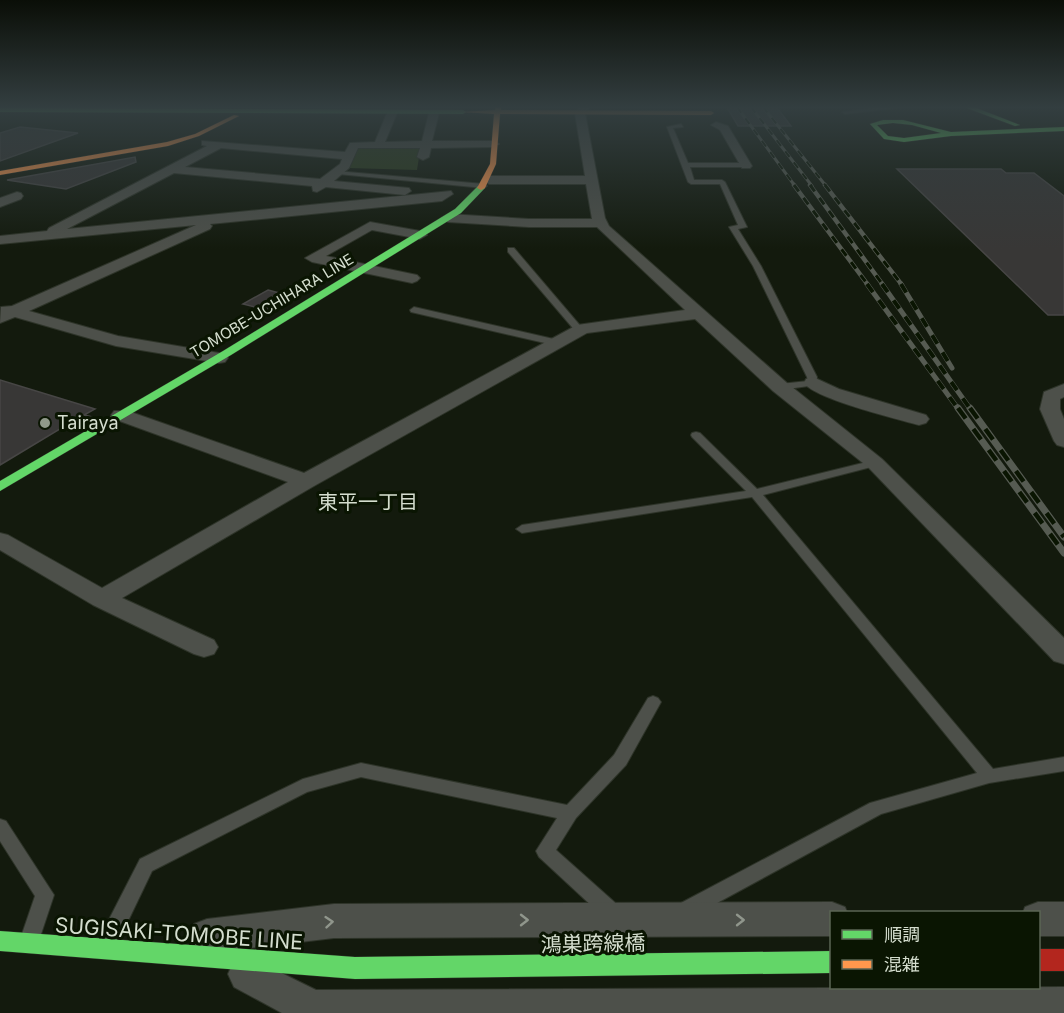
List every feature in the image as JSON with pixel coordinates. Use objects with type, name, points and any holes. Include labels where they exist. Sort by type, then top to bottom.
[{"type":"main road","points":[[0,173],[106,154]]},
{"type":"main road","points":[[483,188],[490,154]]},
{"type":"main road","name":"TOMOBE-UCHIHARA LINE","points":[[0,487],[420,236],[448,218],[483,188]]},
{"type":"main road","name":"SUGISAKI-TOMOBE LINE","points":[[0,941],[355,968]]},
{"type":"main road","points":[[1040,960],[1064,960]]},
{"type":"main road","name":"鴻巣跨線橋","points":[[355,968],[830,962]]},
{"type":"street","points":[[43,236],[201,154]]},
{"type":"street","points":[[279,213],[325,183],[345,166],[348,156],[330,154]]},
{"type":"street","points":[[423,154],[422,157],[434,157]]},
{"type":"street","points":[[588,154],[591,180],[601,223],[780,387],[875,463],[1064,654]]},
{"type":"street","points":[[739,154],[746,166]]},
{"type":"street","points":[[171,170],[447,194],[483,188],[591,180]]},
{"type":"street","points":[[0,240],[442,197],[447,194]]},
{"type":"street","points":[[0,203],[16,196]]},
{"type":"street","points":[[448,218],[529,223],[601,223]]},
{"type":"street","points":[[4,313],[223,219]]},
{"type":"street","points":[[412,278],[312,258],[370,226],[420,236]]},
{"type":"street","points":[[4,313],[116,340],[219,358]]},
{"type":"street","points":[[102,598],[306,481],[580,331],[700,313]]},
{"type":"street","points":[[813,383],[832,393],[919,419]]},
{"type":"street","points":[[1064,390],[1051,396],[1050,410],[1064,441]]},
{"type":"street","points":[[121,415],[306,481]]},
{"type":"street","points":[[0,540],[102,598],[204,647]]},
{"type":"street","points":[[104,949],[334,921],[830,919]]},
{"type":"street","points":[[1040,919],[1064,919]]},
{"type":"street","points":[[217,957],[313,1009],[477,1011],[1064,1006]]},
{"type":"lane","points":[[681,154],[691,182],[722,182],[743,227],[734,227],[757,266],[813,383],[780,387]]},
{"type":"lane","points":[[686,165],[746,166]]},
{"type":"lane","points":[[338,172],[483,188]]},
{"type":"lane","points":[[511,250],[580,331]]},
{"type":"lane","points":[[414,310],[558,343]]},
{"type":"lane","points":[[696,435],[755,493],[989,776]]},
{"type":"lane","points":[[522,529],[755,493],[875,463]]},
{"type":"lane","points":[[620,920],[545,851],[570,813],[620,760],[653,702]]},
{"type":"lane","points":[[669,920],[876,808],[989,776],[1064,764]]},
{"type":"lane","points":[[104,949],[146,865],[303,786],[361,770],[570,813]]},
{"type":"lane","points":[[0,826],[45,894],[29,943]]},
{"type":"green space","points":[[355,154],[420,154],[417,170],[348,168]]},
{"type":"building","points":[[0,154],[19,154],[0,161]]},
{"type":"building","points":[[135,157],[136,162],[66,189],[7,180]]},
{"type":"building","points":[[897,169],[1001,169],[1006,173],[1034,173],[1064,196],[1064,315],[1048,315]]},
{"type":"building","points":[[268,290],[291,296],[267,310],[243,304]]},
{"type":"building","name":"Tairaya","points":[[0,380],[95,409],[84,415],[93,417],[72,430],[63,427],[0,465]]},
{"type":"railway","points":[[772,154],[795,186]]},
{"type":"railway","points":[[788,154],[812,186]]},
{"type":"railway","points":[[801,154],[826,186]]},
{"type":"railway","points":[[794,185],[868,285]]},
{"type":"railway","points":[[810,185],[883,285]]},
{"type":"railway","points":[[825,185],[902,285]]},
{"type":"railway","points":[[867,284],[959,410]]},
{"type":"railway","points":[[882,284],[971,410]]},
{"type":"railway","points":[[901,284],[952,368]]},
{"type":"railway","points":[[958,408],[1064,553]]},
{"type":"railway","points":[[970,408],[1064,537]]},
{"type":"traffic: fast","points":[[0,487],[227,353],[458,211],[481,188]]},
{"type":"traffic: fast","points":[[0,941],[355,968],[830,962]]},
{"type":"traffic: slow","points":[[0,173],[108,154]]},
{"type":"traffic: slow","points":[[481,188],[493,164],[494,154]]},
{"type":"traffic: jam","points":[[1040,960],[1064,960]]},
{"type":"place","name":"Tairaya","points":[[45,423]]},
{"type":"district","name":"東平一丁目","points":[[368,502]]}]
